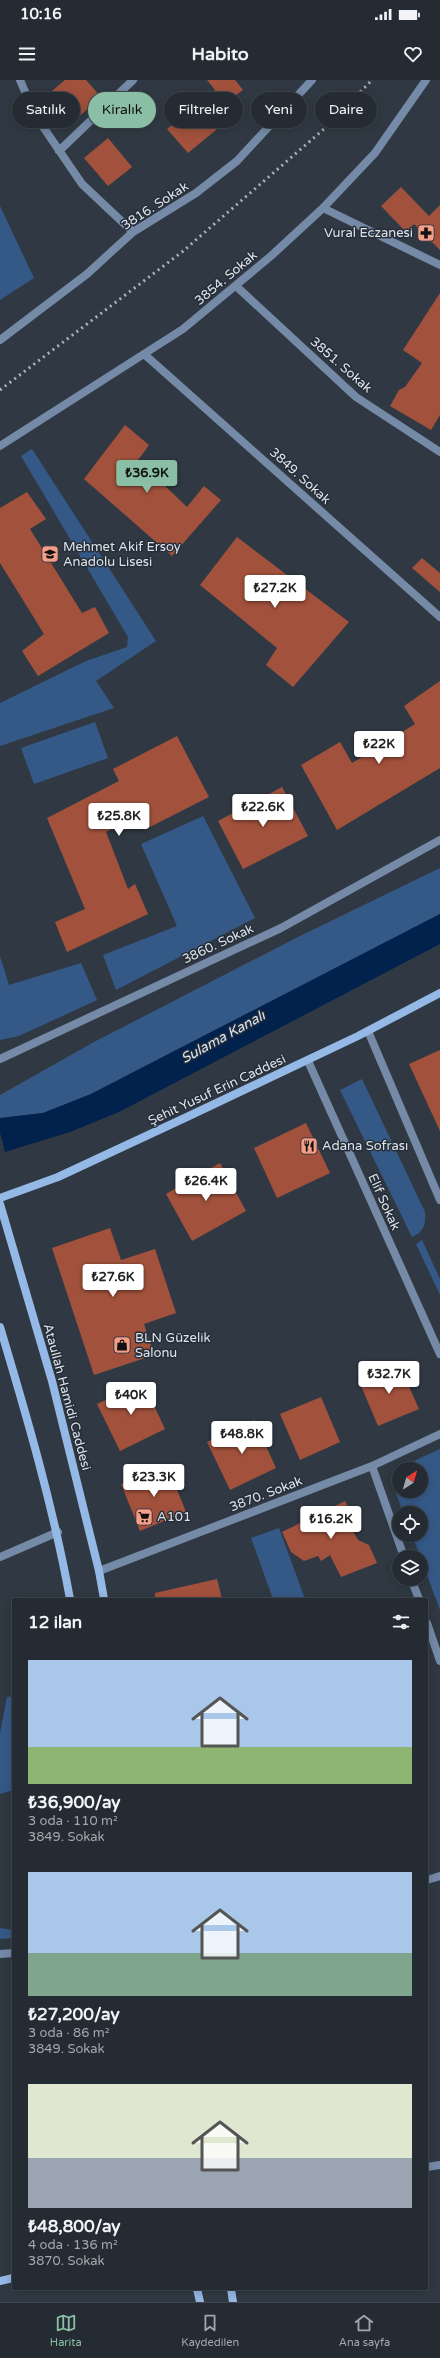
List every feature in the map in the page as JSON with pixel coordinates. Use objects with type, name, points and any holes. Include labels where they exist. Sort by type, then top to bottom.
[{"type":"street","points":[[20,80],[36,115],[82,184],[133,232]]},
{"type":"street","points":[[59,151],[133,80]]},
{"type":"street","name":"3816. Sokak","points":[[0,340],[88,274],[133,232],[196,193],[237,161],[312,80]]},
{"type":"street","name":"3854. Sokak","points":[[0,446],[183,329],[236,286],[323,208],[375,153],[426,80]]},
{"type":"street","points":[[323,208],[440,265]]},
{"type":"street","name":"3851. Sokak","points":[[236,286],[356,397],[440,452]]},
{"type":"street","name":"3849. Sokak","points":[[144,354],[440,617]]},
{"type":"street","name":"3860. Sokak","points":[[0,1058],[281,928],[440,840]]},
{"type":"street","name":"Şehit Yusuf Erin Caddesi","points":[[0,1198],[58,1177],[308,1060],[368,1031],[440,993]]},
{"type":"street","points":[[368,1031],[440,1200]]},
{"type":"street","name":"Elif Sokak","points":[[308,1060],[440,1354]]},
{"type":"street","name":"Ataullah Hamidi Caddesi","points":[[0,1204],[52,1381],[99,1571],[104,1598]]},
{"type":"street","points":[[0,1327],[33,1432],[58,1532],[70,1598]]},
{"type":"street","name":"3870. Sokak","points":[[99,1571],[372,1466],[440,1434]]},
{"type":"street","points":[[372,1466],[402,1550]]},
{"type":"street","points":[[0,1557],[58,1532]]},
{"type":"street","points":[[414,1586],[418,1598]]},
{"type":"street","points":[[428,1626],[439,1655]]},
{"type":"street","points":[[428,1880],[440,1876]]},
{"type":"street","points":[[0,1954],[12,1953]]},
{"type":"street","points":[[428,2167],[440,2165]]},
{"type":"street","points":[[0,2281],[12,2278]]},
{"type":"street","points":[[197,2290],[200,2302]]},
{"type":"street","points":[[231,2290],[233,2302]]},
{"type":"shaded area","points":[[0,206],[34,278],[0,300]]},
{"type":"shaded area","points":[[32,449],[156,641],[96,681],[114,708],[0,746],[0,703],[86,661],[127,647],[128,637],[21,456]]},
{"type":"shaded area","points":[[95,722],[108,758],[34,784],[21,748]]},
{"type":"shaded area","points":[[203,816],[255,918],[116,990],[103,955],[177,926],[141,844]]},
{"type":"shaded area","points":[[440,868],[440,914],[91,1094],[43,1113],[0,1118],[0,1095],[94,1042],[298,937]]},
{"type":"shaded area","points":[[0,956],[9,985],[81,963],[97,1000],[19,1036],[0,1040]]},
{"type":"shaded area","points":[[362,1079],[425,1212],[425,1221],[422,1230],[412,1237],[340,1090]]},
{"type":"shaded area","points":[[422,1240],[440,1279],[440,1295],[416,1244]]},
{"type":"shaded area","points":[[440,1449],[440,1610],[428,1578],[428,1550],[418,1550],[415,1542],[428,1542],[428,1506],[401,1506],[398,1498],[428,1498],[428,1462],[412,1462]]},
{"type":"shaded area","points":[[279,1528],[305,1598],[273,1598],[251,1538]]},
{"type":"shaded area","points":[[12,1696],[12,1790],[0,1794],[0,1733],[7,1697]]},
{"type":"shaded area","points":[[0,1928],[12,1930],[12,1938],[0,1939]]},
{"type":"water","name":"Sulama Kanalı","points":[[440,914],[440,944],[119,1112],[70,1132],[5,1152],[0,1133],[0,1118],[43,1113],[91,1094]]},
{"type":"building","points":[[65,80],[86,80],[97,92],[88,92],[88,109],[80,116],[80,92],[51,92]]},
{"type":"building","points":[[207,80],[235,80],[243,90],[240,92],[213,92],[215,90]]},
{"type":"building","points":[[168,128],[218,128],[188,153],[167,129]]},
{"type":"building","points":[[108,138],[132,167],[108,186],[84,158]]},
{"type":"building","points":[[401,187],[429,216],[440,205],[440,250],[414,224],[406,232],[381,206]]},
{"type":"building","points":[[440,293],[440,415],[431,430],[390,406],[399,390],[405,387],[422,363],[403,350]]},
{"type":"building","points":[[125,425],[149,445],[138,460],[187,507],[204,486],[221,500],[172,556],[84,479]]},
{"type":"building","points":[[27,492],[46,519],[30,529],[82,613],[95,607],[109,633],[38,676],[22,651],[44,634],[0,563],[0,508]]},
{"type":"building","points":[[237,537],[349,622],[293,687],[266,665],[277,648],[200,585]]},
{"type":"building","points":[[422,558],[440,573],[440,592],[412,568]]},
{"type":"building","points":[[440,681],[440,768],[337,830],[301,765],[340,742],[352,763],[415,724],[404,706]]},
{"type":"building","points":[[177,736],[209,797],[144,830],[137,815],[106,832],[128,889],[135,884],[148,914],[67,952],[55,922],[85,909],[47,818],[119,781],[113,769]]},
{"type":"building","points":[[282,787],[308,836],[243,869],[218,821]]},
{"type":"building","points":[[440,1050],[440,1131],[409,1064]]},
{"type":"building","points":[[306,1123],[330,1173],[277,1198],[254,1148]]},
{"type":"building","points":[[220,1163],[246,1211],[192,1241],[166,1194]]},
{"type":"building","points":[[110,1228],[121,1260],[155,1249],[176,1313],[144,1324],[154,1355],[94,1375],[52,1248]]},
{"type":"building","points":[[399,1364],[419,1409],[378,1426],[359,1381]]},
{"type":"building","points":[[143,1382],[165,1429],[120,1451],[97,1404]]},
{"type":"building","points":[[321,1397],[340,1442],[300,1460],[280,1414]]},
{"type":"building","points":[[254,1420],[276,1468],[230,1490],[207,1442]]},
{"type":"building","points":[[167,1465],[186,1512],[140,1531],[121,1484]]},
{"type":"building","points":[[345,1501],[356,1522],[353,1531],[358,1540],[369,1545],[377,1563],[341,1577],[330,1555],[321,1561],[318,1556],[304,1561],[291,1552],[282,1532]]},
{"type":"building","points":[[217,1579],[222,1598],[155,1598],[155,1593]]},
{"type":"railway","points":[[0,390],[182,252],[324,129],[372,80]]},
{"type":"place","name":"Vural Eczanesi","points":[[426,233]]},
{"type":"place","name":"Mehmet Akif Ersoy Anadolu Lisesi","points":[[50,554]]},
{"type":"place","name":"Adana Sofrası","points":[[309,1146]]},
{"type":"place","name":"BLN Güzelik Salonu","points":[[122,1345]]},
{"type":"place","name":"A101","points":[[144,1517]]}]
